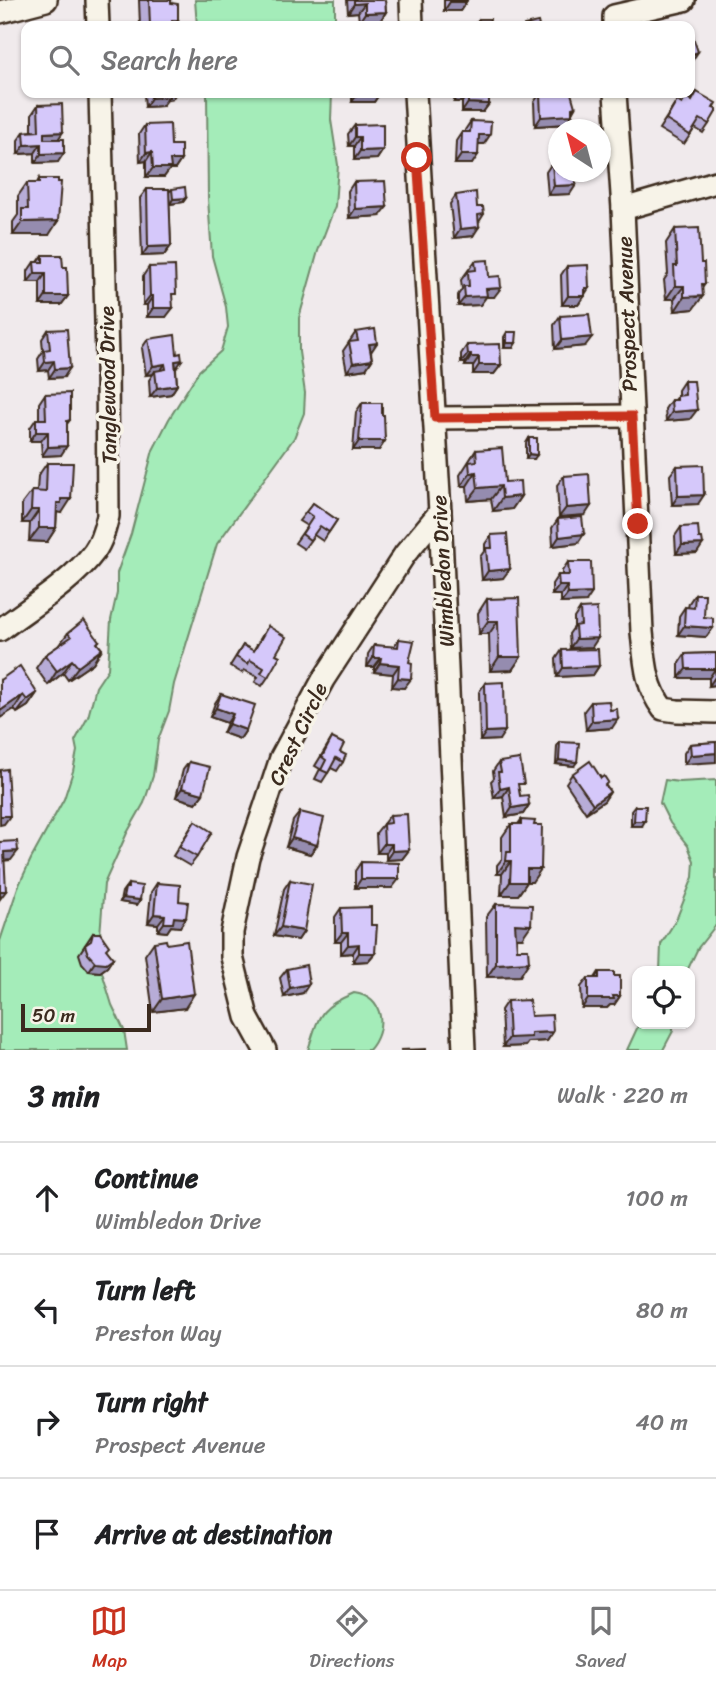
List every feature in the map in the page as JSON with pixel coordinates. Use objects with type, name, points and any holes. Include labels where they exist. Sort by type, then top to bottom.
[{"type":"street","points":[[0,12],[46,0]]},
{"type":"street","points":[[97,0],[98,21]]},
{"type":"street","points":[[411,0],[412,21]]},
{"type":"street","points":[[613,14],[684,0]]},
{"type":"street","name":"Tanglewood Drive","points":[[0,630],[95,551],[108,516],[100,98]]},
{"type":"street","name":"Wimbledon Drive","points":[[415,98],[440,512],[464,1050]]},
{"type":"street","points":[[615,98],[623,209]]},
{"type":"street","name":"Prospect Avenue","points":[[716,183],[623,209],[642,632],[647,680],[654,698],[663,709],[716,712]]},
{"type":"street","points":[[435,418],[632,416]]},
{"type":"street","name":"Crest Circle","points":[[265,1050],[247,1017],[232,957],[232,932],[248,858],[281,758],[323,680],[405,554],[440,512]]},
{"type":"green space","points":[[195,0],[335,0],[335,21],[197,21]]},
{"type":"green space","points":[[207,98],[332,98],[331,120],[338,165],[335,206],[318,251],[299,318],[304,413],[294,438],[217,544],[174,684],[169,711],[158,740],[153,776],[144,803],[104,884],[99,948],[102,972],[112,1005],[124,1030],[127,1050],[0,1050],[0,941],[18,887],[64,799],[77,751],[75,741],[88,717],[96,687],[108,669],[117,573],[131,534],[153,450],[199,371],[221,351],[228,327],[226,307],[212,256],[208,199]]},
{"type":"green space","points":[[665,780],[716,780],[716,925],[698,948],[689,966],[660,966],[661,944],[676,920],[693,877],[694,861],[688,846],[670,823],[660,803]]},
{"type":"green space","points":[[354,993],[372,1001],[380,1015],[379,1033],[369,1050],[308,1050],[322,1014],[333,1003]]},
{"type":"green space","points":[[637,1029],[673,1029],[663,1050],[627,1050]]},
{"type":"building","points":[[149,0],[171,0],[171,3],[178,4],[178,20],[150,21]]},
{"type":"building","points":[[354,0],[385,0],[386,12],[365,13],[365,3],[354,4]]},
{"type":"building","points":[[450,0],[467,0],[450,2]]},
{"type":"building","points":[[697,92],[716,103],[713,108],[716,112],[709,124],[700,119],[690,135],[666,120],[677,101],[682,104],[688,98],[692,101]]},
{"type":"building","points":[[468,98],[489,98],[489,104],[468,103]]},
{"type":"building","points":[[540,98],[572,98],[575,107],[572,108],[572,115],[541,117]]},
{"type":"building","points":[[62,104],[63,132],[44,133],[44,139],[64,139],[64,153],[41,154],[41,144],[25,145],[24,132],[39,131],[38,105]]},
{"type":"building","points":[[471,121],[491,122],[490,135],[479,135],[478,155],[461,155],[462,132],[470,132]]},
{"type":"building","points":[[170,124],[171,145],[181,145],[181,160],[170,160],[171,168],[153,168],[152,152],[146,153],[145,125]]},
{"type":"building","points":[[383,124],[383,150],[360,151],[360,137],[355,137],[355,125]]},
{"type":"building","points":[[39,179],[58,179],[58,182],[61,182],[58,221],[22,222],[22,209],[28,209],[27,183],[39,183]]},
{"type":"building","points":[[385,181],[387,207],[355,209],[354,182]]},
{"type":"building","points":[[554,182],[576,182],[576,185],[554,186]]},
{"type":"building","points":[[185,187],[186,198],[173,199],[172,189]]},
{"type":"building","points":[[147,189],[169,189],[171,246],[148,247]]},
{"type":"building","points":[[476,192],[477,207],[483,207],[484,214],[478,215],[479,227],[460,229],[456,195]]},
{"type":"building","points":[[699,228],[701,263],[704,263],[703,296],[684,297],[684,286],[675,286],[675,229]]},
{"type":"building","points":[[43,255],[62,255],[63,267],[67,267],[68,296],[46,296],[46,273],[35,273],[34,262],[43,262]]},
{"type":"building","points":[[488,260],[489,277],[500,276],[501,288],[486,289],[487,296],[465,297],[464,286],[469,286],[468,271],[476,270],[475,261]]},
{"type":"building","points":[[588,265],[589,288],[585,288],[585,296],[568,296],[567,266]]},
{"type":"building","points":[[175,266],[176,294],[172,294],[173,308],[153,308],[149,267]]},
{"type":"building","points":[[589,314],[592,337],[562,340],[560,316]]},
{"type":"building","points":[[67,329],[70,368],[55,369],[54,361],[45,362],[44,350],[50,349],[48,330]]},
{"type":"building","points":[[375,329],[377,343],[369,344],[372,360],[353,363],[349,342],[358,341],[356,332]]},
{"type":"building","points":[[507,332],[517,332],[516,343],[507,343]]},
{"type":"building","points":[[175,335],[177,354],[181,353],[182,360],[175,361],[177,385],[157,388],[155,371],[166,369],[165,364],[153,366],[148,339]]},
{"type":"building","points":[[500,344],[501,365],[479,365],[479,357],[471,357],[471,354],[468,354],[467,345]]},
{"type":"building","points":[[684,381],[694,381],[697,410],[672,412],[671,400],[685,395]]},
{"type":"building","points":[[70,393],[67,446],[48,447],[48,432],[36,432],[36,419],[46,419],[45,394]]},
{"type":"building","points":[[362,403],[382,403],[385,441],[359,441]]},
{"type":"building","points":[[529,438],[537,438],[537,455],[529,454]]},
{"type":"building","points":[[502,448],[505,482],[520,481],[521,496],[502,498],[501,486],[478,488],[476,472],[470,473],[469,462],[477,461],[476,450]]},
{"type":"building","points":[[47,463],[73,463],[71,499],[61,499],[61,503],[57,503],[56,528],[39,528],[39,510],[31,510],[32,491],[46,492]]},
{"type":"building","points":[[703,465],[704,495],[678,496],[677,466]]},
{"type":"building","points":[[589,474],[591,506],[566,508],[564,476]]},
{"type":"building","points":[[313,503],[337,520],[329,532],[320,526],[310,540],[302,534],[313,517],[306,512]]},
{"type":"building","points":[[582,517],[584,534],[559,537],[558,519]]},
{"type":"building","points":[[698,526],[699,538],[702,538],[703,544],[682,545],[681,527]]},
{"type":"building","points":[[507,534],[510,569],[488,571],[486,548],[492,548],[491,535]]},
{"type":"building","points":[[568,562],[591,562],[592,593],[568,594],[567,586],[559,586],[558,575],[569,575]]},
{"type":"building","points":[[695,594],[705,594],[704,617],[713,618],[713,628],[684,626],[685,607],[694,608]]},
{"type":"building","points":[[519,598],[521,657],[499,657],[498,621],[488,621],[487,599]]},
{"type":"building","points":[[597,608],[598,638],[576,639],[575,626],[581,625],[580,609]]},
{"type":"building","points":[[84,620],[102,649],[78,667],[72,660],[57,671],[45,655],[71,637],[68,633]]},
{"type":"building","points":[[268,626],[286,637],[276,654],[280,656],[268,677],[261,673],[264,668],[250,660],[248,664],[236,657],[243,645],[254,651]]},
{"type":"building","points":[[399,639],[414,641],[409,662],[412,663],[411,679],[398,678],[399,665],[380,663],[381,658],[373,658],[374,645],[398,647]]},
{"type":"building","points":[[598,649],[599,666],[563,668],[562,650]]},
{"type":"building","points":[[716,653],[716,677],[715,669],[686,669],[685,654]]},
{"type":"building","points":[[20,666],[37,693],[27,700],[23,695],[0,711],[0,680]]},
{"type":"building","points":[[504,682],[505,731],[486,732],[485,683]]},
{"type":"building","points":[[221,694],[255,705],[246,730],[229,724],[233,714],[216,708]]},
{"type":"building","points":[[609,701],[610,710],[617,709],[618,719],[592,721],[591,702]]},
{"type":"building","points":[[332,738],[344,744],[340,752],[346,755],[343,762],[336,758],[328,773],[321,770],[326,760],[322,757]]},
{"type":"building","points":[[560,742],[579,743],[577,762],[559,760]]},
{"type":"building","points":[[716,742],[716,753],[691,755],[690,744]]},
{"type":"building","points":[[520,759],[524,784],[518,784],[520,796],[528,795],[529,805],[512,808],[509,787],[500,789],[499,762]]},
{"type":"building","points":[[590,761],[601,778],[604,776],[608,782],[605,785],[610,792],[593,804],[572,774]]},
{"type":"building","points":[[189,762],[210,767],[203,794],[182,788]]},
{"type":"building","points":[[7,769],[10,816],[0,816],[0,770]]},
{"type":"building","points":[[635,806],[646,806],[645,821],[634,821]]},
{"type":"building","points":[[300,812],[324,818],[317,845],[292,838]]},
{"type":"building","points":[[407,814],[409,850],[392,851],[392,844],[384,844],[383,824],[391,823],[390,815]]},
{"type":"building","points":[[521,820],[535,821],[534,825],[542,825],[541,869],[527,869],[527,882],[510,882],[511,861],[506,861],[507,852],[511,852],[511,824],[521,824]]},
{"type":"building","points":[[195,821],[212,832],[197,857],[179,847]]},
{"type":"building","points":[[17,841],[18,851],[4,852],[6,891],[0,891],[0,842]]},
{"type":"building","points":[[361,862],[399,863],[399,879],[361,879]]},
{"type":"building","points":[[290,880],[312,884],[304,931],[281,927]]},
{"type":"building","points":[[157,883],[180,885],[179,901],[188,902],[186,918],[174,917],[173,923],[164,923],[165,915],[154,914]]},
{"type":"building","points":[[128,884],[142,886],[140,900],[123,898]]},
{"type":"building","points":[[496,904],[532,905],[531,925],[515,924],[517,949],[528,949],[529,962],[496,964]]},
{"type":"building","points":[[371,907],[371,925],[377,925],[375,953],[359,953],[359,944],[348,945],[348,933],[342,933],[341,908]]},
{"type":"building","points":[[93,933],[100,933],[109,946],[106,949],[113,958],[106,963],[95,962],[88,954],[85,945],[91,941]]},
{"type":"building","points":[[166,940],[167,944],[187,941],[194,994],[162,999],[154,942]]},
{"type":"building","points":[[306,965],[309,984],[290,988],[287,969]]},
{"type":"building","points":[[599,972],[614,972],[614,976],[620,976],[620,996],[613,996],[614,999],[588,999],[588,978],[599,978]]},
{"type":"building","points":[[529,1000],[531,1016],[552,1015],[553,1032],[509,1038],[507,1001]]},
{"type":"route","points":[[417,158],[435,418],[632,416],[638,524]]}]
